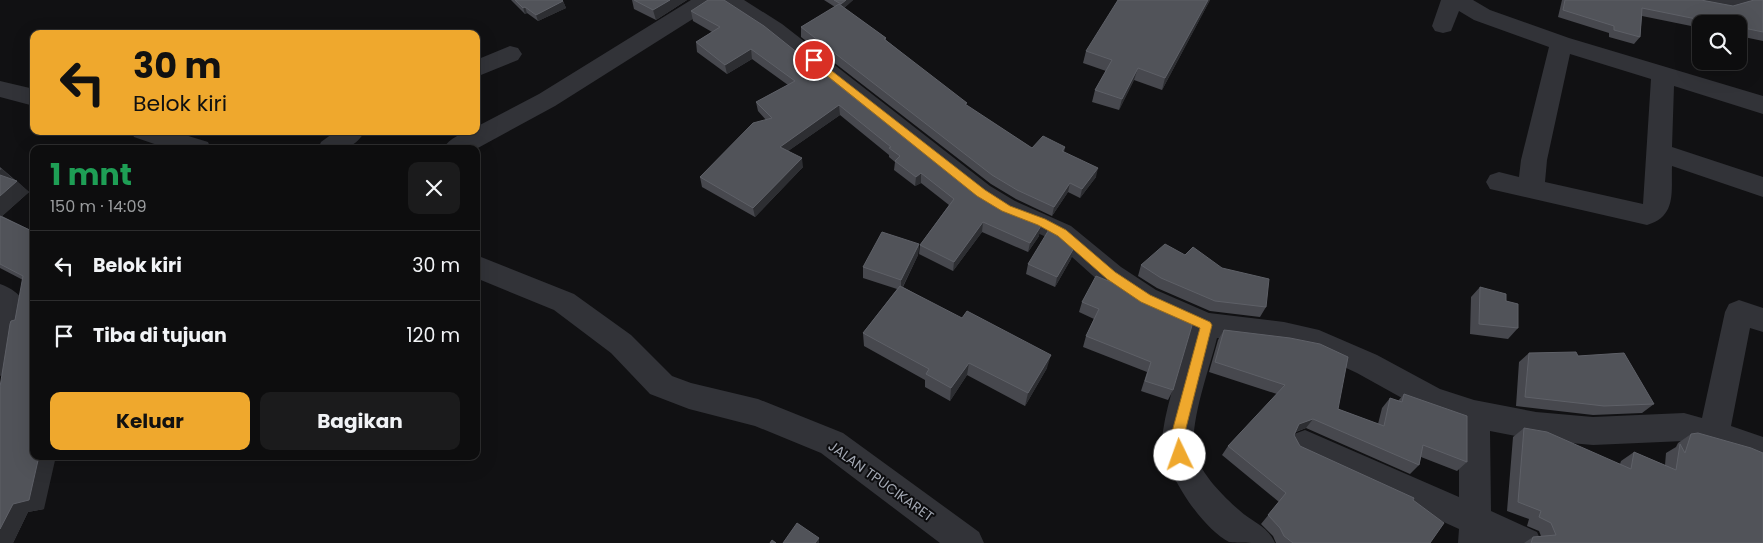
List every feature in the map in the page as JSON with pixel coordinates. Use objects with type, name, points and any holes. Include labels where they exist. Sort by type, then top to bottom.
[{"type":"street","points":[[463,145],[547,100],[707,0]]},
{"type":"street","points":[[728,0],[774,29],[981,193],[1006,208],[1042,222],[1062,233],[1111,275],[1146,298],[1206,325],[1275,333],[1319,342],[1366,364],[1431,399],[1474,414],[1545,427],[1593,431],[1684,427],[1743,443],[1763,453]]},
{"type":"street","points":[[1444,26],[1452,0]]},
{"type":"street","points":[[1457,0],[1482,15],[1560,43],[1763,106]]},
{"type":"street","points":[[1703,0],[1727,4],[1740,0]]},
{"type":"street","points":[[1531,189],[1534,160],[1560,43]]},
{"type":"street","points":[[480,67],[510,54]]},
{"type":"street","points":[[1499,182],[1647,215],[1657,206],[1661,153],[1663,74]]},
{"type":"street","points":[[0,90],[30,97]]},
{"type":"street","points":[[156,135],[187,145]]},
{"type":"street","points":[[335,145],[348,135]]},
{"type":"street","points":[[1661,153],[1763,186]]},
{"type":"street","name":"JALAN TPUCIKARET","points":[[480,268],[564,302],[621,344],[661,385],[689,396],[758,413],[832,442],[967,543]]},
{"type":"street","points":[[0,296],[11,305],[12,318],[0,363]]},
{"type":"street","points":[[1714,434],[1739,312],[1763,320]]},
{"type":"street","points":[[1206,325],[1178,432],[1180,455],[1194,484],[1228,522],[1258,543]]},
{"type":"street","points":[[1474,414],[1475,531]]},
{"type":"street","points":[[1306,444],[1475,531],[1525,543]]},
{"type":"building","points":[[515,0],[563,1],[536,15],[525,7],[523,8]]},
{"type":"building","points":[[634,0],[670,0],[653,10]]},
{"type":"building","points":[[708,0],[724,0],[764,26],[972,192],[997,207],[1041,226],[1030,243],[983,222],[954,262],[920,245],[954,199],[921,173],[916,177],[895,161],[900,156],[889,148],[891,147],[839,105],[780,147],[802,158],[753,208],[700,177],[753,123],[772,118],[756,102],[795,81],[751,49],[725,65],[696,42],[720,27],[691,11]]},
{"type":"building","points":[[834,0],[846,0],[841,4]]},
{"type":"building","points":[[1118,0],[1208,0],[1165,78],[1138,68],[1122,99],[1095,90],[1112,60],[1086,51]]},
{"type":"building","points":[[1565,0],[1701,0],[1733,6],[1754,0],[1763,0],[1763,32],[1747,29],[1747,15],[1692,15],[1692,18],[1642,8],[1640,37],[1614,30],[1614,26],[1563,10]]},
{"type":"building","points":[[839,4],[886,38],[884,39],[967,103],[965,104],[1032,148],[1043,136],[1065,147],[1062,151],[1098,168],[1082,189],[1070,183],[1054,207],[1017,190],[992,175],[801,27]]},
{"type":"building","points":[[0,175],[17,181],[0,196]]},
{"type":"building","points":[[0,216],[30,230],[30,460],[38,460],[29,500],[13,504],[0,529],[0,387],[10,324],[11,321],[15,320],[23,276],[0,264]]},
{"type":"building","points":[[1050,228],[1074,248],[1057,277],[1028,264]]},
{"type":"building","points":[[882,232],[919,244],[901,280],[863,267]]},
{"type":"building","points":[[1165,244],[1185,255],[1193,247],[1222,268],[1269,279],[1266,307],[1215,301],[1161,278],[1141,265]]},
{"type":"building","points":[[1096,276],[1111,282],[1112,280],[1139,297],[1193,322],[1173,390],[1145,381],[1151,362],[1086,336],[1099,309],[1082,302]]},
{"type":"building","points":[[900,286],[962,318],[967,311],[1051,355],[1028,393],[969,363],[951,388],[926,374],[929,369],[863,333]]},
{"type":"building","points":[[1480,287],[1506,294],[1506,301],[1518,304],[1518,328],[1479,324]]},
{"type":"building","points":[[1224,330],[1290,338],[1320,344],[1348,357],[1338,409],[1384,426],[1390,398],[1402,402],[1404,394],[1467,416],[1467,462],[1423,445],[1419,465],[1313,419],[1299,424],[1294,435],[1300,446],[1414,498],[1413,500],[1444,523],[1430,543],[1293,543],[1284,536],[1280,528],[1268,515],[1286,493],[1228,446],[1285,385],[1215,362]]},
{"type":"building","points":[[1576,352],[1578,356],[1624,353],[1654,404],[1604,406],[1525,397],[1529,353]]},
{"type":"building","points":[[1524,428],[1547,432],[1631,469],[1634,452],[1676,470],[1680,444],[1685,453],[1691,434],[1698,433],[1763,453],[1763,543],[1531,543],[1533,537],[1556,535],[1551,523],[1539,517],[1541,511],[1518,502]]},
{"type":"building","points":[[797,523],[819,538],[815,543],[783,543]]},
{"type":"route","points":[[814,60],[981,193],[1006,208],[1042,222],[1062,233],[1111,275],[1146,298],[1206,325],[1178,432],[1180,455]]}]
